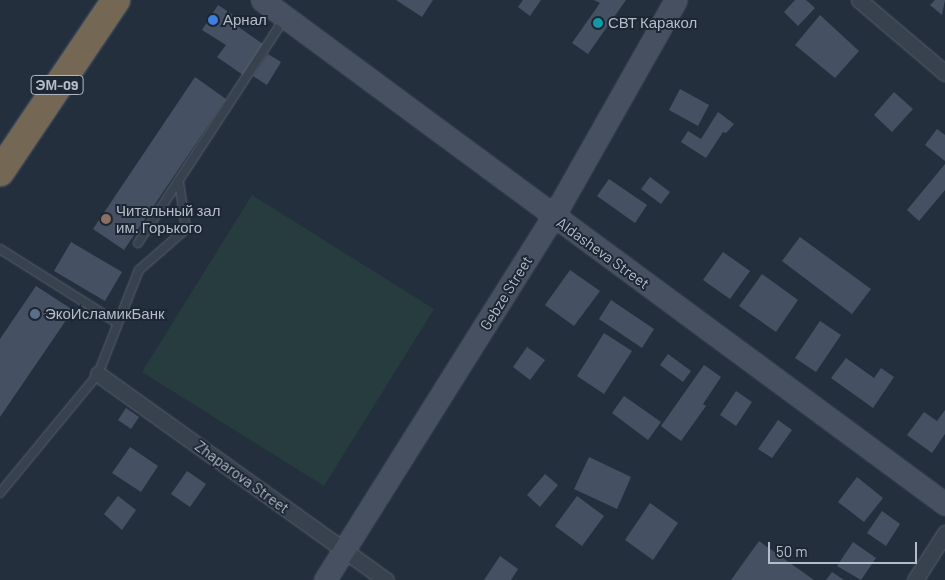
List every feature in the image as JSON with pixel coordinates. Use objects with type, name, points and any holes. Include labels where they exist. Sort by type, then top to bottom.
[{"type":"highway","name":"ЭМ-09","points":[[0,172],[116,0]]},
{"type":"street","name":"Aldasheva Street","points":[[262,0],[945,504]]},
{"type":"street","name":"Gebze Street","points":[[325,580],[554,217],[676,0]]},
{"type":"street","points":[[859,0],[945,73]]},
{"type":"street","name":"Zhaparova Street","points":[[98,374],[386,580]]},
{"type":"street","points":[[915,580],[945,533]]},
{"type":"lane","points":[[138,243],[285,18]]},
{"type":"lane","points":[[0,493],[98,374],[116,322],[139,270],[186,229],[179,182]]},
{"type":"lane","points":[[0,249],[116,322]]},
{"type":"green space","points":[[252,195],[434,309],[324,486],[142,372]]},
{"type":"building","points":[[396,0],[433,0],[422,17]]},
{"type":"building","points":[[523,0],[541,0],[530,16],[518,7]]},
{"type":"building","name":"СВТ Каракол","points":[[594,0],[626,0],[588,54],[572,43],[600,3]]},
{"type":"building","points":[[795,0],[806,0],[815,8],[798,26],[784,12]]},
{"type":"building","points":[[935,0],[945,0],[942,15],[930,5]]},
{"type":"building","points":[[218,5],[241,20],[237,26],[263,44],[243,75],[217,57],[226,45],[202,30]]},
{"type":"building","points":[[820,15],[859,51],[835,78],[795,45]]},
{"type":"building","points":[[268,54],[281,62],[267,85],[253,76]]},
{"type":"building","points":[[195,77],[226,99],[124,250],[93,229]]},
{"type":"building","points":[[680,89],[709,105],[698,126],[669,110]]},
{"type":"building","points":[[894,92],[913,109],[892,132],[874,115]]},
{"type":"building","points":[[718,112],[734,124],[726,133],[723,132],[706,158],[681,142],[688,131],[701,139]]},
{"type":"building","points":[[937,129],[945,135],[945,161],[925,145]]},
{"type":"building","points":[[945,164],[945,190],[919,221],[907,210]]},
{"type":"building","points":[[650,177],[670,192],[661,204],[641,189]]},
{"type":"building","points":[[609,179],[647,205],[635,223],[597,196]]},
{"type":"building","points":[[800,237],[871,289],[852,314],[782,261]]},
{"type":"building","points":[[71,242],[122,272],[105,301],[54,271]]},
{"type":"building","points":[[723,252],[750,271],[730,299],[703,280]]},
{"type":"building","points":[[570,270],[600,291],[574,326],[545,305]]},
{"type":"building","points":[[762,274],[798,300],[776,332],[739,306]]},
{"type":"building","points":[[36,286],[73,310],[0,417],[0,339]]},
{"type":"building","points":[[611,300],[654,329],[642,348],[599,319]]},
{"type":"building","points":[[820,321],[841,335],[816,372],[795,358]]},
{"type":"building","points":[[604,333],[632,351],[604,394],[577,376]]},
{"type":"building","points":[[527,347],[545,360],[530,380],[513,367]]},
{"type":"building","points":[[668,354],[691,371],[683,382],[660,365]]},
{"type":"building","points":[[846,358],[874,378],[881,368],[894,377],[873,408],[831,378]]},
{"type":"building","points":[[704,365],[721,377],[703,404],[706,406],[681,441],[661,426]]},
{"type":"building","points":[[736,391],[752,402],[736,426],[720,415]]},
{"type":"building","points":[[624,396],[661,422],[648,440],[612,413]]},
{"type":"building","points":[[126,408],[139,417],[131,429],[118,420]]},
{"type":"building","points":[[945,410],[945,434],[932,453],[907,435],[924,412],[937,421]]},
{"type":"building","points":[[778,420],[792,430],[772,458],[758,449]]},
{"type":"building","points":[[130,447],[158,466],[141,492],[112,473]]},
{"type":"building","points":[[589,457],[631,477],[617,509],[574,489]]},
{"type":"building","points":[[187,471],[206,484],[190,507],[171,494]]},
{"type":"building","points":[[545,474],[558,485],[540,507],[527,495]]},
{"type":"building","points":[[857,477],[883,498],[864,522],[838,502]]},
{"type":"building","points":[[118,496],[136,510],[122,530],[104,514]]},
{"type":"building","points":[[577,496],[604,516],[582,546],[555,526]]},
{"type":"building","points":[[650,503],[678,523],[653,560],[625,540]]},
{"type":"building","points":[[882,511],[900,524],[886,546],[867,533]]},
{"type":"building","points":[[759,541],[814,580],[731,580]]},
{"type":"building","points":[[853,542],[876,558],[861,580],[837,566]]},
{"type":"building","points":[[500,556],[518,569],[511,580],[484,580]]},
{"type":"building","points":[[832,572],[844,580],[826,580]]},
{"type":"place","name":"Арнал","points":[[213,20]]},
{"type":"place","name":"СВТ Каракол","points":[[598,23]]},
{"type":"place","name":"Читальный зал им. Горького","points":[[106,219]]},
{"type":"place","name":"ЭкоИсламикБанк","points":[[35,314]]}]
